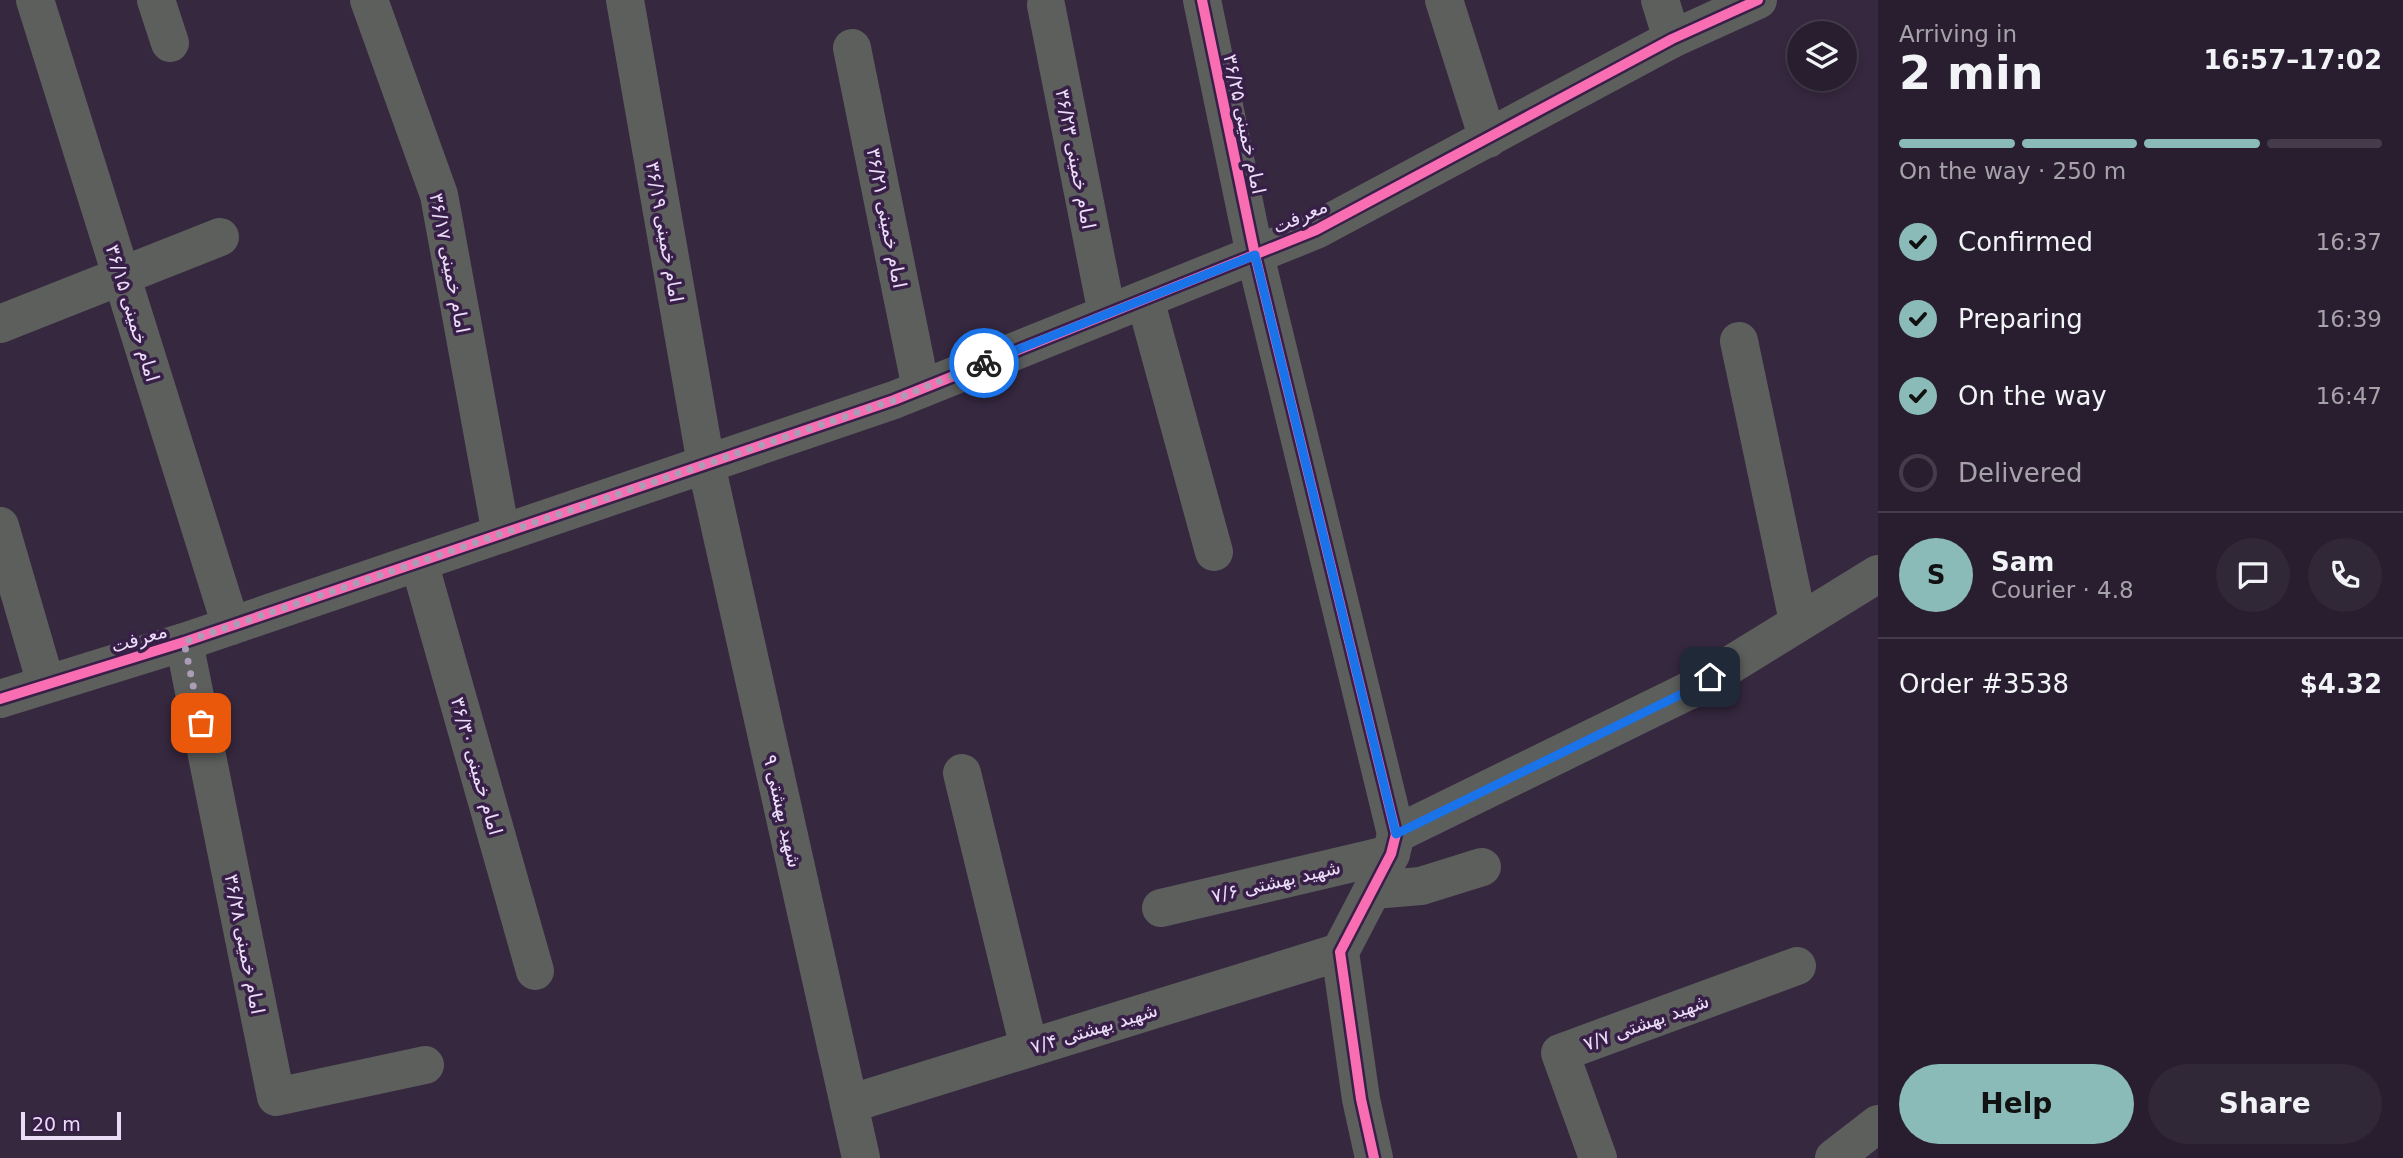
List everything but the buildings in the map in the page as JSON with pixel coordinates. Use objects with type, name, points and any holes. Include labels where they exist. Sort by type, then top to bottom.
[{"type":"street","name":"امام خمینی ۳۶/۱۵","points":[[35,0],[231,626]]},
{"type":"street","points":[[156,0],[170,43]]},
{"type":"street","name":"امام خمینی ۳۶/۱۷","points":[[369,0],[439,195],[501,534]]},
{"type":"street","name":"امام خمینی ۳۶/۱۹","points":[[625,0],[706,464]]},
{"type":"street","name":"امام خمینی ۳۶/۲۵","points":[[1202,0],[1255,255],[1394,844]]},
{"type":"street","points":[[1444,0],[1488,139]]},
{"type":"street","points":[[1660,0],[1672,40]]},
{"type":"street","name":"معرفت","points":[[0,699],[184,642],[921,389],[1317,230],[1672,40],[1758,0]]},
{"type":"street","name":"امام خمینی ۳۶/۲۳","points":[[1046,5],[1107,314]]},
{"type":"street","name":"امام خمینی ۳۶/۲۱","points":[[852,48],[921,389]]},
{"type":"street","points":[[0,324],[219,237]]},
{"type":"street","points":[[1145,299],[1214,551]]},
{"type":"street","points":[[1739,341],[1798,621]]},
{"type":"street","name":"شهید بهشتی ۹","points":[[706,464],[861,1158]]},
{"type":"street","points":[[0,526],[46,684]]},
{"type":"street","name":"امام خمینی ۳۶/۳۰","points":[[419,562],[535,971]]},
{"type":"street","name":"شهید بهشتی ۷/۶","points":[[1161,908],[1394,844],[1688,691],[1878,574]]},
{"type":"street","name":"امام خمینی ۳۶/۲۸","points":[[184,642],[276,1097],[425,1065]]},
{"type":"street","points":[[962,773],[1029,1048]]},
{"type":"street","points":[[1374,1158],[1360,1099],[1340,952],[1394,844]]},
{"type":"street","points":[[1373,890],[1421,887],[1482,867]]},
{"type":"street","name":"شهید بهشتی ۷/۴","points":[[849,1104],[1340,952]]},
{"type":"street","name":"شهید بهشتی ۷/۷","points":[[1598,1158],[1560,1053],[1797,966]]},
{"type":"street","points":[[1834,1158],[1878,1124]]},
{"type":"cycle path","points":[[1202,0],[1255,255],[1396,834],[1391,854],[1340,952],[1361,1099],[1374,1158]]},
{"type":"cycle path","points":[[0,699],[184,642],[894,400],[1316,230],[1672,39],[1758,0]]},
{"type":"way so far","points":[[201,723],[184,642],[894,400],[984,363]]},
{"type":"route","points":[[984,363],[1255,255],[1396,834],[1688,691],[1710,677]]}]
